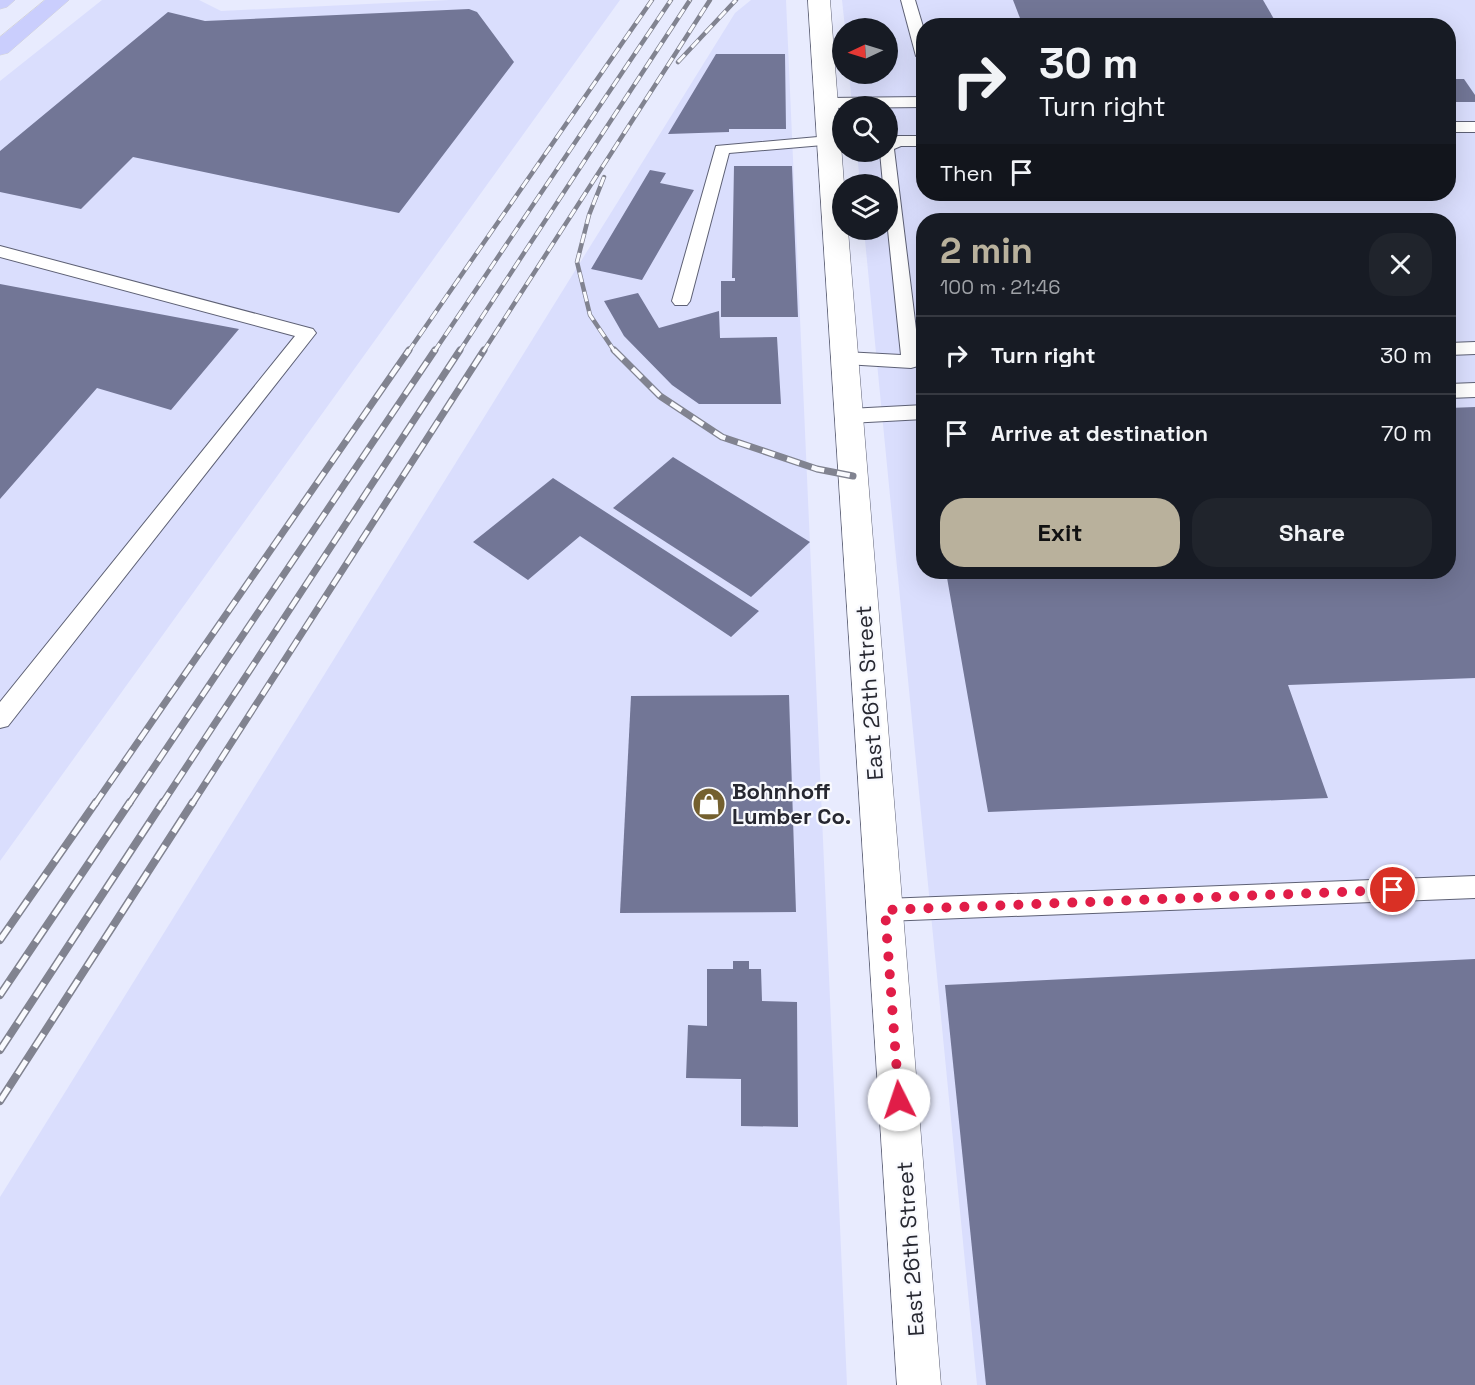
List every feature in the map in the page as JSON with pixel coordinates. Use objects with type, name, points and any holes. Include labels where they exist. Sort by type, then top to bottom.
[{"type":"main road","points":[[0,48],[58,0]]},
{"type":"street","name":"East 26th Street","points":[[819,0],[919,1385]]},
{"type":"lane","points":[[908,0],[916,28]]},
{"type":"lane","points":[[826,103],[916,102]]},
{"type":"lane","points":[[1456,128],[1475,127]]},
{"type":"lane","points":[[681,301],[722,148],[829,141]]},
{"type":"lane","points":[[898,141],[916,141]]},
{"type":"lane","points":[[889,162],[916,348]]},
{"type":"lane","points":[[0,250],[307,333],[0,719]]},
{"type":"lane","points":[[1456,349],[1475,348]]},
{"type":"lane","points":[[845,358],[916,362]]},
{"type":"lane","points":[[1456,391],[1475,390]]},
{"type":"lane","points":[[849,416],[916,412]]},
{"type":"lane","points":[[885,910],[1475,887]]},
{"type":"shaded area","points":[[102,0],[199,0],[221,11],[449,0],[620,0],[0,861],[0,81]]},
{"type":"shaded area","points":[[751,0],[786,0],[847,1385],[0,1385],[0,1197],[735,13]]},
{"type":"shaded area","points":[[842,0],[1475,0],[1475,1385],[977,1385],[865,240],[898,240],[898,174],[859,174],[858,162],[898,162],[898,96],[851,96],[850,84],[898,84],[898,18],[844,18]]},
{"type":"building","points":[[1013,0],[1263,0],[1273,18],[1020,18]]},
{"type":"building","points":[[469,9],[477,12],[514,62],[399,213],[133,157],[81,209],[0,192],[0,151],[168,12],[205,21]]},
{"type":"building","points":[[716,54],[785,54],[786,129],[729,129],[729,132],[668,134]]},
{"type":"building","points":[[1456,79],[1464,79],[1475,95],[1475,102],[1456,102]]},
{"type":"building","points":[[734,166],[792,166],[798,317],[721,317],[721,281],[735,281],[735,278],[732,278]]},
{"type":"building","points":[[650,170],[666,173],[660,183],[694,190],[642,280],[591,269]]},
{"type":"building","points":[[0,284],[239,329],[171,410],[97,388],[0,499]]},
{"type":"building","points":[[638,293],[659,328],[719,311],[720,338],[777,337],[781,404],[699,404],[672,385],[624,336],[604,301]]},
{"type":"building","points":[[1475,407],[1475,678],[1288,685],[1328,798],[988,812],[947,579],[1456,579],[1456,408]]},
{"type":"building","points":[[673,457],[810,542],[751,597],[613,508]]},
{"type":"building","points":[[553,478],[759,611],[731,637],[580,536],[528,580],[473,542]]},
{"type":"building","name":"Bohnhoff Lumber Co.","points":[[789,695],[796,912],[620,913],[631,696]]},
{"type":"building","points":[[1475,959],[1475,1385],[986,1385],[945,985]]},
{"type":"building","points":[[733,961],[749,961],[749,969],[761,969],[762,1001],[797,1002],[798,1127],[741,1126],[741,1079],[686,1078],[688,1025],[707,1026],[707,969],[733,969]]},
{"type":"railway","points":[[408,352],[652,0]]},
{"type":"railway","points":[[434,352],[671,0]]},
{"type":"railway","points":[[459,352],[690,0]]},
{"type":"railway","points":[[483,352],[710,0]]},
{"type":"railway","points":[[678,62],[736,0]]},
{"type":"railway","points":[[604,177],[589,215],[577,262],[590,315],[615,352]]},
{"type":"railway","points":[[95,804],[409,350]]},
{"type":"railway","points":[[129,804],[435,350]]},
{"type":"railway","points":[[162,804],[460,350]]},
{"type":"railway","points":[[192,804],[484,350]]},
{"type":"railway","points":[[614,350],[660,396],[722,437],[817,469],[853,476]]},
{"type":"railway","points":[[0,940],[96,802]]},
{"type":"railway","points":[[0,995],[130,802]]},
{"type":"railway","points":[[0,1050],[163,802]]},
{"type":"railway","points":[[0,1101],[193,802]]},
{"type":"place","name":"Bohnhoff Lumber Co.","points":[[709,804]]},
{"type":"route","points":[[899,1100],[885,910],[1393,890]]}]
